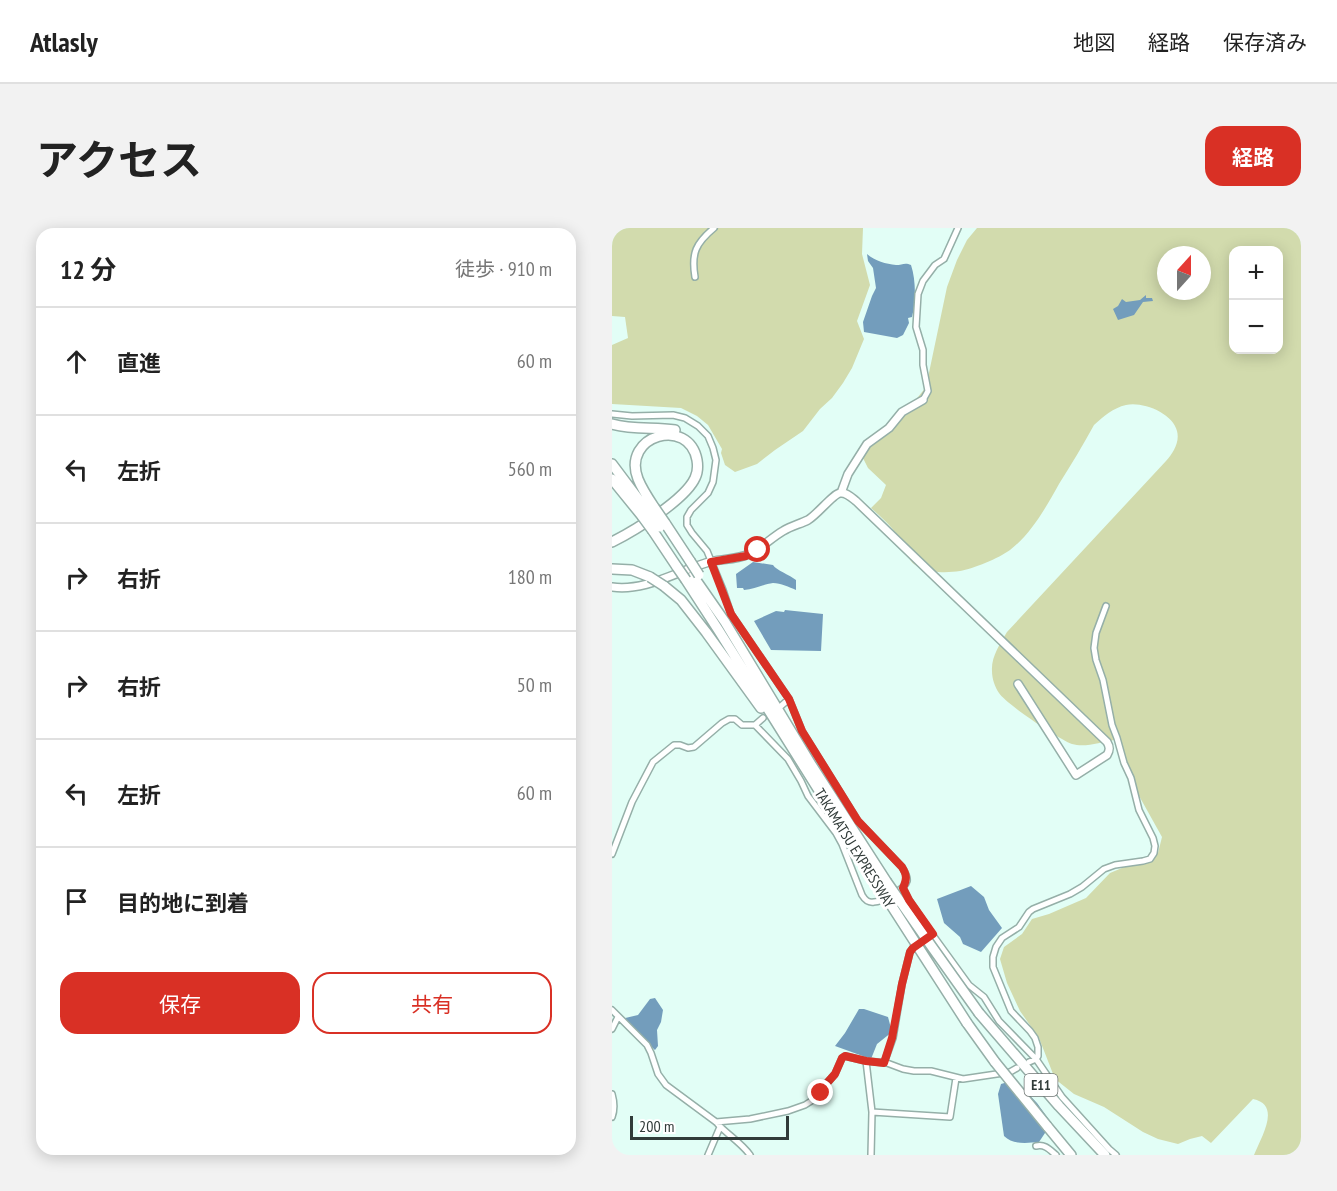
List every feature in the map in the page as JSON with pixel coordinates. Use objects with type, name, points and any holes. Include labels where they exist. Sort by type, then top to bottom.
[{"type":"highway","points":[[612,424],[677,430],[699,447],[703,469],[695,490],[684,500],[646,528],[612,548]]},
{"type":"highway","points":[[612,542],[637,528],[679,498],[689,488],[696,477],[698,466],[691,446],[682,438],[670,434],[650,439],[642,445],[635,466],[648,512],[660,527],[693,577]]},
{"type":"highway","name":"E11","points":[[612,464],[660,527]]},
{"type":"highway","name":"E11","points":[[612,479],[648,512]]},
{"type":"highway","name":"TAKAMATSU EXPRESSWAY","points":[[660,527],[725,622],[747,676]]},
{"type":"highway","points":[[612,569],[632,570],[650,577],[681,600],[706,632],[747,676],[762,699]]},
{"type":"highway","name":"TAKAMATSU EXPRESSWAY","points":[[693,577],[747,676],[846,832],[980,1013],[1059,1106],[1105,1155]]},
{"type":"highway","name":"TAKAMATSU EXPRESSWAY","points":[[762,699],[812,766],[967,1023],[995,1062],[1071,1155]]},
{"type":"street","points":[[695,277],[693,266],[697,246],[714,228]]},
{"type":"street","points":[[840,493],[867,444],[889,428],[902,412],[926,396],[928,391],[923,365],[923,350],[916,327],[918,294],[923,281],[935,265],[944,259],[958,228]]},
{"type":"street","points":[[612,414],[673,415],[685,418],[699,426],[708,436],[716,460],[713,482],[708,493],[691,510],[687,518],[687,525],[707,551],[731,614],[789,699],[802,731],[858,821],[902,867],[907,881],[903,888],[879,901],[873,903],[866,901],[836,833],[808,796],[794,767],[755,725]]},
{"type":"street","points":[[612,588],[637,588],[711,562],[746,556],[784,530],[814,516],[834,496],[840,493],[847,494],[1107,742],[1110,747],[1107,755],[1076,775],[1018,684]]},
{"type":"street","points":[[1029,1062],[1038,1056],[1038,1047],[1030,1031],[1011,1011],[993,967],[996,948],[1002,938],[1019,927],[1033,909],[1070,894],[1104,869],[1143,861],[1154,853],[1153,838],[1139,810],[1131,778],[1112,725],[1103,680],[1096,660],[1094,648],[1096,633],[1106,606]]},
{"type":"street","points":[[781,706],[789,699]]},
{"type":"street","points":[[612,854],[632,802],[653,762],[674,745],[694,747],[729,719],[735,719],[742,725],[755,725],[763,718]]},
{"type":"street","points":[[903,888],[969,985],[984,997],[999,1021],[1035,1059],[1062,1097],[1116,1155]]},
{"type":"street","points":[[884,1063],[892,1038],[910,952],[933,934]]},
{"type":"street","points":[[612,1010],[647,1045],[658,1074],[666,1084],[718,1124],[750,1155]]},
{"type":"street","points":[[612,1029],[618,1017]]},
{"type":"street","points":[[718,1124],[788,1111],[816,1098],[835,1074],[845,1056],[884,1063],[903,1070],[931,1071],[956,1078],[970,1079],[1010,1072],[1017,1068]]},
{"type":"street","points":[[866,1061],[871,1077],[871,1155]]},
{"type":"street","points":[[872,1112],[950,1117],[956,1078]]},
{"type":"street","points":[[612,1094],[614,1100],[612,1117]]},
{"type":"street","points":[[708,1155],[718,1124]]},
{"type":"street","points":[[1036,1146],[1047,1147],[1056,1155]]},
{"type":"green space","points":[[612,228],[863,228],[862,254],[870,285],[857,321],[864,339],[843,383],[803,431],[757,464],[735,472],[725,465],[722,449],[708,425],[697,416],[681,408],[612,404],[612,345],[628,338],[625,317],[612,316]]},
{"type":"green space","points":[[977,228],[1301,228],[1301,1155],[1254,1155],[1268,1115],[1262,1102],[1253,1099],[1211,1143],[1202,1136],[1178,1144],[1143,1132],[1104,1107],[1074,1094],[1055,1079],[1039,1038],[1020,1011],[1007,983],[1000,959],[1004,947],[1022,934],[1032,919],[1086,898],[1110,873],[1158,853],[1162,837],[1133,785],[1119,746],[1114,740],[1088,745],[1072,744],[1022,713],[996,688],[992,674],[994,656],[1007,632],[1169,458],[1178,435],[1170,419],[1156,410],[1133,404],[1117,408],[1094,425],[1038,519],[1010,550],[979,566],[955,572],[939,572],[915,565],[895,532],[871,508],[881,498],[886,485],[868,468],[863,458],[875,438],[891,431],[926,387],[947,287],[967,240]]},
{"type":"water","points":[[867,254],[885,263],[911,265],[915,284],[912,317],[908,318],[909,323],[903,335],[897,338],[864,332],[863,322],[876,288],[873,268],[868,261]]},
{"type":"water","points":[[1146,295],[1146,298],[1152,298],[1153,301],[1143,302],[1134,315],[1118,320],[1113,309],[1122,299],[1126,302],[1140,300]]},
{"type":"water","points":[[753,562],[773,565],[793,578],[796,580],[796,590],[773,583],[744,590],[737,588],[736,574]]},
{"type":"water","points":[[785,610],[823,614],[821,651],[771,650],[754,621],[776,611],[784,612]]},
{"type":"water","points":[[971,886],[984,897],[989,910],[1002,928],[981,952],[963,944],[960,937],[944,923],[937,899]]},
{"type":"water","points":[[655,998],[663,1010],[657,1030],[658,1046],[655,1050],[621,1019],[638,1015],[650,999]]},
{"type":"water","points":[[859,1009],[888,1017],[892,1032],[877,1044],[871,1059],[835,1046]]},
{"type":"water","points":[[1015,1080],[1050,1121],[1039,1142],[1016,1142],[1004,1136],[998,1094],[1001,1084]]},
{"type":"route","points":[[758,550],[746,556],[711,562],[731,614],[793,705],[802,731],[858,821],[902,867],[907,881],[903,888],[933,934],[910,952],[892,1038],[884,1063],[845,1056],[821,1093]]}]
